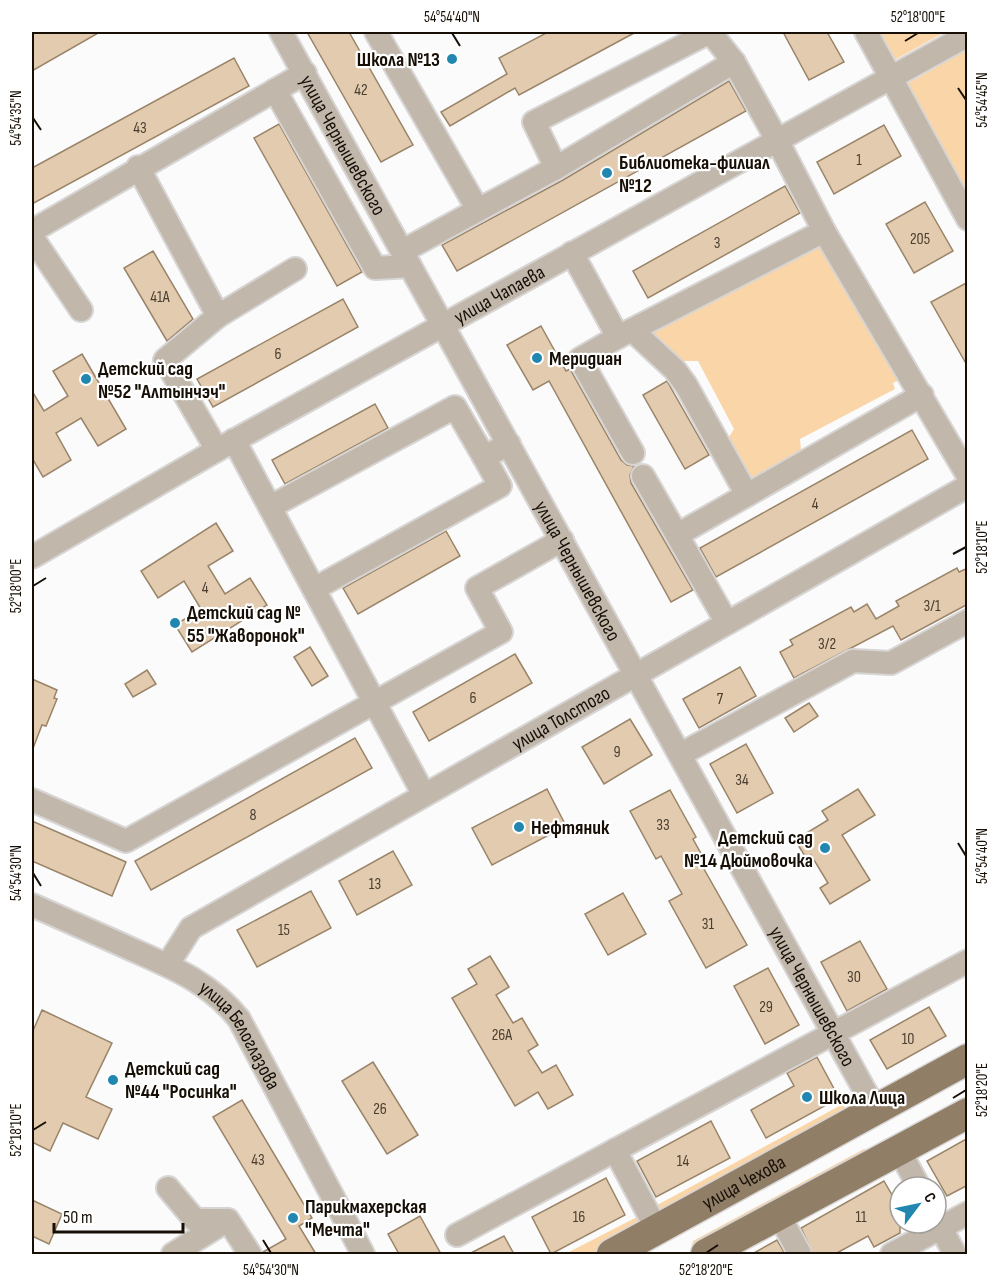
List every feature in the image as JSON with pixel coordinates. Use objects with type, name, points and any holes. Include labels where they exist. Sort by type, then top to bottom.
[{"type":"main road","name":"улица Чехова","points":[[612,1254],[968,1059]]},
{"type":"main road","points":[[875,1109],[899,1150]]},
{"type":"main road","points":[[706,1254],[968,1113]]},
{"type":"street","name":"улица Чернышевского","points":[[281,32],[875,1109]]},
{"type":"street","points":[[376,32],[478,210]]},
{"type":"street","points":[[556,168],[534,122],[710,32],[734,62],[824,231],[968,476]]},
{"type":"street","points":[[866,32],[968,219]]},
{"type":"street","name":"улица Чапаева","points":[[32,558],[226,445],[968,35]]},
{"type":"street","points":[[275,90],[375,268],[407,259],[478,210],[556,168],[734,62]]},
{"type":"street","points":[[32,231],[138,167],[305,73]]},
{"type":"street","points":[[138,167],[218,316]]},
{"type":"street","points":[[633,453],[580,359],[824,231]]},
{"type":"street","points":[[32,237],[81,310]]},
{"type":"street","points":[[572,253],[625,334],[675,370],[686,385],[747,495]]},
{"type":"street","points":[[295,269],[218,316],[165,360],[270,507],[424,795]]},
{"type":"street","points":[[677,535],[922,395]]},
{"type":"street","points":[[270,507],[455,407],[500,486],[314,589]]},
{"type":"street","points":[[484,457],[509,444]]},
{"type":"street","points":[[643,476],[727,623]]},
{"type":"street","name":"улица Толстого","points":[[168,964],[191,928],[968,486]]},
{"type":"street","points":[[32,800],[126,841],[501,632],[477,588],[562,540]]},
{"type":"street","points":[[681,754],[853,661],[891,663],[968,621]]},
{"type":"street","name":"улица Белоглазова","points":[[32,905],[168,964],[213,992],[229,1006],[239,1018],[363,1254]]},
{"type":"street","points":[[457,1235],[968,961]]},
{"type":"street","points":[[615,1150],[657,1230]]},
{"type":"street","points":[[899,1150],[913,1175]]},
{"type":"street","points":[[168,1188],[195,1221],[228,1220]]},
{"type":"street","points":[[948,1220],[968,1213]]},
{"type":"street","points":[[779,1215],[800,1254]]},
{"type":"street","points":[[173,1254],[228,1220]]},
{"type":"street","points":[[228,1220],[250,1254]]},
{"type":"street","points":[[892,1254],[921,1235]]},
{"type":"street","points":[[944,1235],[955,1254]]},
{"type":"shaded area","points":[[874,32],[945,32],[891,62]]},
{"type":"shaded area","points":[[967,50],[967,205],[903,86]]},
{"type":"shaded area","points":[[822,239],[907,376],[893,383],[895,389],[800,439],[801,450],[747,485],[726,442],[734,429],[698,361],[680,361],[646,330]]},
{"type":"shaded area","points":[[843,1104],[848,1114],[665,1215],[650,1209]]},
{"type":"shaded area","points":[[864,1149],[869,1151],[691,1250],[693,1241]]},
{"type":"shaded area","points":[[639,1216],[639,1224],[633,1233],[594,1254],[565,1254]]},
{"type":"building","points":[[32,32],[100,32],[32,71]]},
{"type":"building","points":[[307,32],[349,32],[413,145],[381,162]]},
{"type":"building","points":[[548,32],[636,32],[519,95],[515,88],[450,126],[441,112],[507,74],[499,58]]},
{"type":"building","points":[[783,32],[827,32],[844,62],[809,80]]},
{"type":"building","points":[[234,58],[249,86],[32,204],[32,168]]},
{"type":"building","points":[[729,81],[746,111],[457,271],[442,245],[563,180]]},
{"type":"building","points":[[279,124],[362,272],[337,286],[254,138]]},
{"type":"building","points":[[884,125],[901,156],[834,194],[817,162]]},
{"type":"building","points":[[785,186],[800,213],[648,298],[633,271]]},
{"type":"building","points":[[925,202],[953,251],[914,273],[886,224]]},
{"type":"building","points":[[153,251],[193,319],[167,341],[124,268]]},
{"type":"building","points":[[968,282],[968,367],[931,302]]},
{"type":"building","points":[[343,299],[358,327],[213,407],[197,379]]},
{"type":"building","points":[[541,326],[566,371],[570,369],[621,460],[627,465],[634,466],[630,475],[631,483],[693,590],[671,602],[549,381],[533,390],[507,345]]},
{"type":"building","points":[[82,354],[126,429],[98,446],[81,418],[56,433],[71,460],[43,477],[32,458],[32,391],[44,411],[68,396],[53,371]]},
{"type":"building","points":[[667,381],[709,455],[685,469],[643,395]]},
{"type":"building","points":[[375,404],[388,428],[285,484],[272,460]]},
{"type":"building","points":[[912,430],[928,459],[716,577],[700,548]]},
{"type":"building","points":[[216,523],[233,551],[208,566],[225,594],[250,578],[267,605],[192,652],[175,625],[201,609],[184,581],[158,598],[141,571]]},
{"type":"building","points":[[446,531],[460,556],[358,614],[343,588]]},
{"type":"building","points":[[957,568],[959,572],[968,568],[968,604],[901,640],[893,626],[794,678],[780,652],[793,645],[790,640],[851,607],[854,612],[867,604],[876,619],[899,606],[896,601]]},
{"type":"building","points":[[310,647],[328,676],[312,686],[294,657]]},
{"type":"building","points":[[515,654],[532,683],[429,741],[413,712]]},
{"type":"building","points":[[740,667],[756,696],[699,728],[683,699]]},
{"type":"building","points":[[147,670],[156,684],[133,697],[125,684]]},
{"type":"building","points":[[32,679],[57,690],[54,698],[57,699],[46,726],[42,725],[32,751]]},
{"type":"building","points":[[809,703],[818,716],[794,732],[785,718]]},
{"type":"building","points":[[630,719],[652,755],[604,784],[582,747]]},
{"type":"building","points":[[355,738],[372,768],[151,890],[135,861]]},
{"type":"building","points":[[746,744],[773,793],[737,813],[710,764]]},
{"type":"building","name":"Нефтяник","points":[[547,789],[566,826],[492,865],[472,828]]},
{"type":"building","name":"Детский сад №14 Дюймовочка","points":[[858,789],[875,815],[842,835],[870,880],[830,904],[820,888],[828,883],[811,855],[806,858],[795,840],[828,820],[822,811]]},
{"type":"building","points":[[670,790],[696,837],[693,839],[704,859],[700,862],[747,945],[706,968],[669,901],[682,894],[661,856],[656,859],[630,811]]},
{"type":"building","points":[[32,821],[126,862],[112,896],[32,861]]},
{"type":"building","points":[[393,851],[412,885],[357,915],[339,881]]},
{"type":"building","points":[[311,891],[331,928],[257,967],[237,930]]},
{"type":"building","points":[[623,893],[646,934],[608,955],[585,914]]},
{"type":"building","points":[[860,941],[887,989],[847,1011],[821,962]]},
{"type":"building","points":[[490,956],[509,987],[496,995],[513,1023],[522,1018],[538,1045],[528,1051],[542,1073],[556,1065],[573,1095],[548,1109],[538,1092],[515,1106],[452,998],[477,984],[468,969]]},
{"type":"building","points":[[768,968],[799,1025],[765,1044],[734,986]]},
{"type":"building","points":[[929,1007],[946,1036],[887,1069],[870,1040]]},
{"type":"building","points":[[42,1010],[112,1043],[86,1097],[112,1109],[98,1139],[63,1123],[50,1151],[32,1142],[32,1033]]},
{"type":"building","points":[[817,1057],[839,1098],[766,1138],[751,1110],[794,1086],[787,1073]]},
{"type":"building","points":[[373,1062],[418,1135],[387,1154],[342,1081]]},
{"type":"building","points":[[242,1100],[312,1218],[299,1226],[316,1254],[263,1254],[286,1239],[213,1117]]},
{"type":"building","points":[[711,1121],[730,1158],[656,1197],[637,1161]]},
{"type":"building","points":[[968,1138],[968,1185],[948,1195],[948,1175],[935,1175],[927,1161]]},
{"type":"building","points":[[606,1178],[625,1215],[551,1254],[532,1217]]},
{"type":"building","points":[[884,1181],[888,1188],[888,1235],[896,1235],[874,1247],[868,1236],[835,1254],[813,1254],[801,1228]]},
{"type":"building","points":[[32,1200],[62,1214],[49,1244],[32,1236]]},
{"type":"building","points":[[420,1216],[441,1254],[399,1254],[388,1234]]},
{"type":"building","points":[[504,1236],[514,1254],[469,1254]]},
{"type":"building","points":[[777,1240],[785,1254],[752,1254]]},
{"type":"place","name":"Школа №13","points":[[452,59]]},
{"type":"place","name":"Библиотека-филиал №12","points":[[607,173]]},
{"type":"place","name":"Меридиан","points":[[537,358]]},
{"type":"place","name":"Детский сад №52 \"Алтынчэч\"","points":[[86,379]]},
{"type":"place","name":"Детский сад № 55 \"Жаворонок\"","points":[[175,623]]},
{"type":"place","name":"Нефтяник","points":[[519,827]]},
{"type":"place","name":"Детский сад №14 Дюймовочка","points":[[825,848]]},
{"type":"place","name":"Детский сад №44 \"Росинка\"","points":[[113,1080]]},
{"type":"place","name":"Школа Лица","points":[[807,1097]]},
{"type":"place","name":"Парикмахерская \"Мечта\"","points":[[293,1218]]}]
